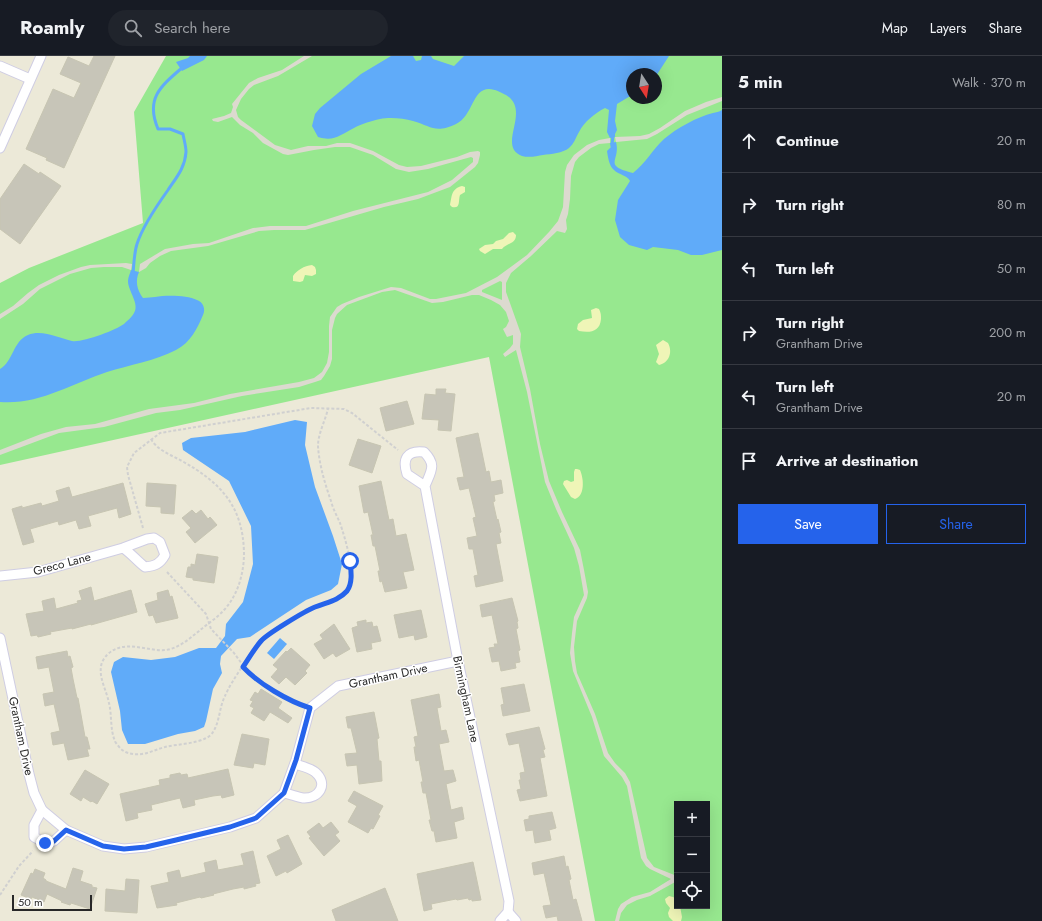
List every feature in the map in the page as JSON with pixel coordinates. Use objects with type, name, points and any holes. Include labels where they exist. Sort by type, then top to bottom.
[{"type":"street","points":[[0,148],[41,56]]},
{"type":"street","points":[[0,66],[30,79]]},
{"type":"street","name":"Birmingham Lane","points":[[425,486],[458,661],[509,901],[508,912]]},
{"type":"street","name":"Greco Lane","points":[[0,576],[38,572],[122,548]]},
{"type":"street","name":"Grantham Drive","points":[[0,638],[34,793],[42,810],[66,830],[103,846],[124,849],[146,847],[230,827],[256,818],[284,793],[295,764],[310,708],[338,686],[458,661]]},
{"type":"street","points":[[284,793],[303,798],[315,796],[321,790],[322,784],[320,777],[314,771],[295,764]]},
{"type":"street","points":[[42,810],[34,825],[34,837],[45,843],[54,841],[66,830]]},
{"type":"street","points":[[500,921],[508,912],[516,921]]},
{"type":"path","points":[[142,528],[127,468],[134,453],[160,433],[311,408],[344,410],[352,413],[398,450]]},
{"type":"path","points":[[151,439],[154,444],[192,467],[224,492],[236,512],[242,528],[244,552],[243,574],[235,594],[225,609],[184,643],[168,650],[152,650],[130,645],[113,650],[106,655],[100,668],[110,706],[114,740],[126,753],[143,754],[209,737],[218,720],[222,702],[227,691],[261,641],[269,634],[314,607],[331,602],[341,597],[348,589],[351,572],[350,561],[340,523],[330,500],[318,446],[319,437],[328,409]]},
{"type":"path","points":[[167,572],[206,614],[211,629],[234,653],[243,667],[250,674],[300,705],[310,708]]},
{"type":"path","points":[[0,895],[19,866],[33,851]]},
{"type":"green space","points":[[166,56],[722,56],[722,921],[595,921],[489,357],[0,465],[0,283],[29,268],[143,223],[134,112]]},
{"type":"sand","points":[[458,187],[465,187],[465,192],[460,195],[458,206],[452,207],[450,205],[453,193]]},
{"type":"sand","points":[[513,232],[516,235],[515,240],[502,249],[493,249],[485,254],[480,251],[479,249],[485,245],[493,244],[496,241],[503,239],[509,233]]},
{"type":"sand","points":[[312,265],[315,267],[316,274],[312,276],[305,275],[303,281],[300,282],[293,281],[293,276],[299,270]]},
{"type":"sand","points":[[596,308],[599,309],[601,314],[599,327],[591,332],[579,331],[577,329],[578,324],[583,320],[592,318],[591,310]]},
{"type":"sand","points":[[663,340],[668,343],[670,353],[668,360],[659,365],[656,362],[659,354],[656,345]]},
{"type":"sand","points":[[575,469],[580,470],[583,487],[581,494],[575,499],[571,497],[563,484],[564,481],[567,480],[571,482],[574,481]]},
{"type":"sand","points":[[669,896],[674,898],[674,909],[681,909],[681,921],[673,921],[669,917],[668,913],[670,908],[665,899]]},
{"type":"shaded area","points":[[304,56],[312,56],[278,76],[254,85],[241,99],[236,110],[238,117],[241,120],[275,145],[291,150],[308,146],[326,146],[337,143],[350,143],[373,151],[399,165],[407,167],[421,166],[478,151],[480,152],[480,155],[478,163],[450,187],[418,199],[384,207],[305,230],[259,231],[208,246],[171,251],[160,256],[139,272],[140,264],[165,249],[209,243],[253,228],[270,226],[306,226],[353,211],[428,192],[452,180],[473,162],[473,158],[471,157],[428,169],[409,172],[396,169],[373,155],[350,147],[335,147],[288,155],[283,154],[263,143],[253,133],[240,125],[232,117],[218,122],[213,121],[212,119],[231,113],[233,107],[232,104],[249,83],[258,78],[282,70]]},
{"type":"shaded area","points":[[722,97],[722,101],[687,115],[647,139],[616,142],[615,137],[640,136],[649,134],[685,111]]},
{"type":"shaded area","points":[[610,138],[610,143],[599,144],[591,148],[575,162],[571,176],[570,199],[566,220],[567,229],[565,233],[557,231],[511,273],[506,283],[506,292],[521,334],[520,347],[549,481],[580,550],[584,570],[588,592],[577,621],[574,647],[577,673],[595,714],[608,753],[625,773],[630,782],[647,858],[654,867],[674,875],[674,883],[650,896],[627,905],[621,913],[619,921],[615,921],[621,904],[632,897],[650,892],[671,879],[650,869],[641,858],[627,786],[622,777],[604,756],[592,717],[573,671],[570,653],[574,617],[584,595],[579,566],[574,548],[545,482],[527,392],[516,350],[505,357],[503,354],[513,344],[513,335],[507,337],[503,329],[509,321],[506,312],[500,305],[479,295],[432,303],[395,290],[382,292],[347,305],[337,314],[332,330],[332,359],[330,366],[321,380],[299,387],[242,396],[180,410],[156,413],[104,427],[59,433],[0,455],[0,450],[41,434],[66,427],[95,424],[149,409],[194,403],[230,394],[314,378],[322,372],[327,363],[329,352],[330,317],[337,307],[342,304],[391,287],[401,288],[430,299],[466,293],[497,277],[527,255],[558,221],[563,207],[565,172],[567,165],[574,155],[587,145],[599,140]],"holes":[[[500,281],[502,282],[502,300],[482,292],[482,290]]]},
{"type":"shaded area","points":[[132,264],[131,270],[122,267],[104,267],[91,268],[70,274],[40,289],[23,304],[0,319],[0,314],[13,306],[28,293],[39,285],[59,275],[90,265]]},
{"type":"water","points":[[190,56],[207,56],[204,60],[182,71],[176,62]]},
{"type":"water","points":[[391,56],[413,56],[416,61],[421,60],[422,56],[431,56],[433,59],[454,66],[464,56],[669,56],[661,68],[626,68],[626,99],[617,104],[615,121],[617,130],[615,137],[610,138],[607,132],[609,110],[605,108],[587,121],[569,148],[557,153],[527,157],[522,156],[515,151],[512,144],[516,119],[516,110],[513,102],[506,95],[496,90],[489,89],[483,90],[479,93],[462,120],[449,127],[438,129],[409,120],[388,118],[363,124],[333,138],[328,139],[318,137],[312,126],[315,114],[320,108],[361,74]]},
{"type":"water","points":[[722,110],[722,250],[702,255],[691,255],[678,250],[653,247],[647,250],[629,245],[620,237],[615,220],[618,200],[630,181],[627,177],[616,172],[612,168],[607,151],[611,147],[610,143],[616,142],[617,148],[615,165],[633,173],[669,135],[694,120]]},
{"type":"water","points":[[131,270],[139,272],[137,285],[143,298],[182,296],[193,298],[202,304],[204,308],[203,315],[190,339],[181,347],[168,354],[107,372],[55,393],[28,400],[0,402],[0,369],[8,362],[19,342],[23,338],[33,333],[45,333],[72,341],[83,340],[99,336],[124,324],[129,319],[134,313],[136,306],[128,281]]},
{"type":"water","points":[[295,420],[307,422],[305,445],[315,487],[342,564],[338,584],[331,590],[306,600],[250,637],[237,639],[221,656],[220,664],[222,673],[213,689],[204,727],[195,731],[178,734],[145,744],[128,744],[122,730],[120,711],[111,672],[114,662],[123,657],[151,660],[175,657],[199,648],[216,648],[225,636],[226,624],[243,602],[253,564],[251,526],[229,481],[183,450],[182,443],[191,438],[245,432]]},
{"type":"water","points":[[280,638],[287,644],[274,659],[267,653]]},
{"type":"building","points":[[94,56],[115,56],[64,168],[46,160],[47,158],[26,149],[53,89],[74,98],[81,83],[60,74],[68,57],[89,66]]},
{"type":"building","points":[[24,164],[39,174],[40,172],[61,186],[20,244],[0,229],[0,199]]},
{"type":"building","points":[[436,389],[446,389],[445,393],[455,394],[451,431],[438,430],[439,420],[422,419],[425,394],[436,395]]},
{"type":"building","points":[[407,401],[414,424],[386,431],[380,408]]},
{"type":"building","points":[[478,433],[486,472],[489,471],[491,482],[501,480],[503,493],[494,495],[495,501],[493,502],[501,532],[499,533],[501,543],[496,544],[503,581],[476,587],[474,576],[478,575],[473,549],[469,549],[467,538],[477,536],[473,518],[476,517],[469,488],[460,490],[457,478],[464,477],[456,438]]},
{"type":"building","points":[[358,439],[381,446],[372,473],[349,465]]},
{"type":"building","points":[[381,481],[389,520],[393,519],[396,536],[406,534],[414,570],[403,572],[407,588],[385,592],[382,581],[380,582],[378,571],[380,571],[375,546],[373,546],[371,535],[373,535],[368,512],[364,513],[359,486]]},
{"type":"building","points":[[123,483],[131,514],[119,518],[117,508],[88,516],[91,526],[79,529],[76,520],[59,525],[58,521],[30,529],[34,542],[23,545],[12,509],[41,503],[42,506],[59,501],[56,491],[69,487],[72,497]]},
{"type":"building","points":[[147,483],[176,485],[174,514],[161,513],[161,507],[146,506]]},
{"type":"building","points":[[192,510],[196,514],[201,510],[208,519],[210,517],[217,525],[195,543],[186,532],[191,528],[182,518]]},
{"type":"building","points":[[197,554],[218,557],[214,583],[193,580],[193,578],[186,577],[188,567],[191,567],[191,564],[195,565]]},
{"type":"building","points":[[91,587],[94,601],[131,590],[137,612],[91,625],[50,632],[51,634],[38,637],[37,635],[31,636],[26,614],[44,611],[42,601],[54,598],[56,609],[78,603],[77,601],[82,600],[79,591]]},
{"type":"building","points":[[168,590],[170,597],[172,596],[178,618],[156,623],[153,615],[149,616],[145,604],[158,600],[157,593]]},
{"type":"building","points":[[512,598],[518,621],[518,628],[516,629],[520,650],[518,651],[520,662],[515,663],[516,668],[501,671],[499,661],[492,662],[489,648],[495,647],[494,644],[498,644],[492,615],[482,617],[480,605]]},
{"type":"building","points":[[421,610],[427,637],[415,640],[414,635],[399,638],[394,615]]},
{"type":"building","points":[[366,620],[366,623],[372,622],[373,627],[377,626],[381,641],[371,643],[372,649],[357,652],[352,628],[358,626],[357,622]]},
{"type":"building","points":[[334,624],[350,649],[336,657],[333,653],[324,659],[314,644],[323,639],[320,635]]},
{"type":"building","points":[[291,648],[310,665],[305,671],[307,673],[295,685],[286,677],[279,684],[271,677],[278,669],[273,665],[286,651],[287,652]]},
{"type":"building","points":[[67,651],[73,667],[71,668],[85,737],[87,737],[90,749],[87,749],[89,756],[68,760],[64,743],[53,745],[51,733],[60,731],[54,704],[45,706],[43,694],[54,692],[49,667],[38,669],[36,657]]},
{"type":"building","points":[[524,684],[530,711],[503,716],[501,705],[504,704],[501,688]]},
{"type":"building","points":[[261,689],[282,702],[278,708],[292,718],[288,723],[270,712],[264,721],[251,713],[254,708],[250,706],[253,701],[250,700],[255,692],[258,694]]},
{"type":"building","points":[[439,694],[441,707],[437,708],[441,731],[446,730],[449,742],[439,744],[444,771],[453,770],[456,781],[446,784],[451,810],[462,807],[464,819],[454,822],[457,838],[436,842],[434,831],[432,831],[429,820],[431,820],[426,793],[423,793],[421,782],[423,782],[419,760],[416,761],[414,737],[418,736],[411,700]]},
{"type":"building","points":[[374,712],[379,738],[377,739],[379,761],[381,761],[382,781],[359,784],[357,765],[347,766],[345,754],[357,753],[351,728],[348,728],[346,717]]},
{"type":"building","points":[[539,727],[545,749],[543,750],[545,757],[540,758],[547,796],[520,801],[517,790],[521,789],[519,780],[521,780],[520,773],[525,772],[519,743],[509,745],[506,734]]},
{"type":"building","points":[[242,734],[269,739],[265,765],[254,763],[253,768],[234,765]]},
{"type":"building","points":[[228,769],[234,795],[222,798],[221,795],[213,796],[194,800],[195,805],[183,808],[180,798],[151,805],[152,810],[137,813],[138,818],[126,821],[120,794],[160,785],[159,780],[170,778],[170,775],[180,773],[181,775],[187,774],[188,778]]},
{"type":"building","points":[[85,770],[109,784],[97,804],[83,797],[81,801],[70,794]]},
{"type":"building","points":[[354,791],[383,806],[378,815],[380,816],[373,829],[371,828],[368,833],[348,822],[357,806],[348,801]]},
{"type":"building","points":[[552,812],[556,828],[549,830],[551,840],[535,843],[533,830],[526,831],[524,820],[529,819],[529,816]]},
{"type":"building","points":[[331,822],[339,832],[335,835],[340,841],[324,856],[309,838],[311,837],[307,832],[319,823],[323,828]]},
{"type":"building","points":[[288,835],[302,864],[287,873],[286,871],[276,876],[267,856],[281,849],[277,840]]},
{"type":"building","points":[[253,851],[260,883],[255,884],[256,886],[244,889],[244,887],[233,889],[213,894],[214,895],[176,903],[177,905],[157,908],[151,886],[169,882],[167,873],[179,870],[181,878],[206,872],[204,863],[216,860],[218,870],[244,865],[241,854]]},
{"type":"building","points":[[564,856],[566,867],[568,866],[571,879],[569,880],[573,900],[576,899],[582,921],[558,921],[557,916],[546,918],[543,906],[551,905],[544,873],[534,875],[532,863]]},
{"type":"building","points":[[473,862],[481,900],[472,901],[472,899],[469,900],[468,898],[456,899],[431,904],[432,909],[424,911],[417,874]]},
{"type":"building","points":[[73,868],[83,871],[80,881],[97,888],[90,909],[71,903],[70,905],[61,902],[62,901],[47,894],[44,902],[32,897],[31,899],[21,895],[31,873],[33,874],[35,869],[45,873],[43,878],[46,881],[66,889]]},
{"type":"building","points":[[126,879],[139,880],[137,913],[105,911],[106,889],[125,891]]},
{"type":"building","points":[[385,888],[398,921],[336,921],[332,910]]},
{"type":"waterway","points":[[133,274],[135,251],[139,238],[151,216],[180,172],[184,163],[186,150],[183,134],[170,129],[158,129],[154,118],[153,109],[157,94],[168,80],[183,67]]},
{"type":"waterway","points":[[612,146],[613,134]]},
{"type":"route","points":[[45,843],[54,841],[66,830],[103,846],[124,849],[146,847],[230,827],[256,818],[284,793],[296,760],[310,708],[300,705],[279,693],[250,674],[243,667],[261,641],[269,634],[314,607],[331,602],[341,597],[348,589],[350,582],[350,561]]}]
